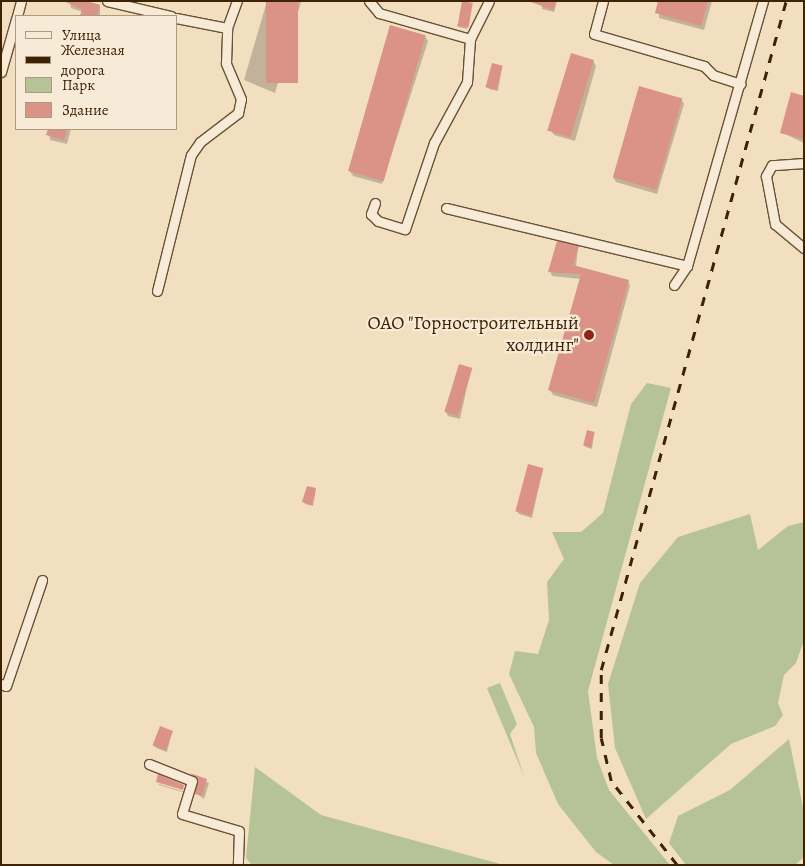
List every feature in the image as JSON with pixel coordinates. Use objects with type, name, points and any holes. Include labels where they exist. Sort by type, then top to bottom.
[{"type":"street","points":[[18,15],[21,1]]},
{"type":"street","points":[[157,291],[191,155],[200,142],[238,113],[241,99],[226,63],[227,28],[237,1]]},
{"type":"street","points":[[369,1],[379,13],[470,38]]},
{"type":"street","points":[[376,203],[372,214],[378,221],[405,229],[434,143],[467,82],[470,38],[488,1]]},
{"type":"street","points":[[603,1],[594,34],[704,66],[713,75],[740,84]]},
{"type":"street","points":[[674,285],[687,266],[762,1]]},
{"type":"street","points":[[110,2],[166,15]]},
{"type":"street","points":[[178,18],[227,28]]},
{"type":"street","points":[[1,72],[15,25]]},
{"type":"street","points":[[804,163],[772,165],[766,176],[776,224],[804,248]]},
{"type":"street","points":[[446,208],[687,266]]},
{"type":"street","points":[[1,684],[6,686],[42,580]]},
{"type":"street","points":[[149,764],[192,781],[182,814],[239,831],[238,865]]},
{"type":"green space","points":[[647,383],[671,388],[588,691],[597,758],[609,790],[670,865],[614,865],[596,852],[558,804],[536,753],[534,727],[509,674],[515,651],[538,654],[549,620],[547,582],[564,559],[552,532],[581,532],[603,513],[631,404]]},
{"type":"green space","points":[[750,514],[758,550],[788,526],[804,522],[804,640],[796,663],[784,675],[778,703],[783,715],[775,726],[731,744],[646,819],[615,748],[608,684],[640,583],[678,537]]},
{"type":"green space","points":[[500,683],[517,724],[510,734],[524,776],[487,688]]},
{"type":"green space","points":[[789,739],[804,812],[804,857],[795,865],[686,865],[669,843],[678,816],[730,790]]},
{"type":"green space","points":[[255,767],[321,815],[504,865],[252,865],[246,858]]},
{"type":"building","points":[[63,1],[87,1],[100,5],[97,15],[80,15],[82,9]]},
{"type":"building","points":[[266,1],[298,1],[298,83],[266,83]]},
{"type":"building","points":[[462,1],[473,3],[468,28],[458,26]]},
{"type":"building","points":[[528,1],[556,1],[553,10]]},
{"type":"building","points":[[658,1],[708,1],[701,26],[655,13]]},
{"type":"building","points":[[390,25],[426,35],[384,181],[348,171]]},
{"type":"building","points":[[571,53],[594,60],[570,137],[547,130]]},
{"type":"building","points":[[492,63],[503,66],[496,90],[486,87]]},
{"type":"building","points":[[639,86],[682,98],[656,190],[613,177]]},
{"type":"building","points":[[791,92],[804,96],[804,139],[780,133]]},
{"type":"building","points":[[48,130],[67,130],[64,140],[46,135]]},
{"type":"building","name":"ОАО \"Горностроительный холдинг\"","points":[[557,241],[579,246],[573,265],[629,280],[594,403],[548,390],[581,274],[548,272]]},
{"type":"building","points":[[459,364],[472,368],[458,416],[444,412]]},
{"type":"building","points":[[587,430],[595,432],[591,447],[583,446]]},
{"type":"building","points":[[528,464],[543,468],[531,515],[515,511]]},
{"type":"building","points":[[307,486],[316,488],[312,505],[302,502]]},
{"type":"building","points":[[160,726],[173,731],[166,751],[152,746]]},
{"type":"building","points":[[190,773],[207,779],[202,796],[195,794],[198,779]]},
{"type":"building","points":[[158,774],[184,785],[183,790],[156,782]]},
{"type":"railway","points":[[677,865],[611,781],[601,738],[601,670],[786,1]]},
{"type":"place","name":"ОАО \"Горностроительный холдинг\"","points":[[589,335]]}]
